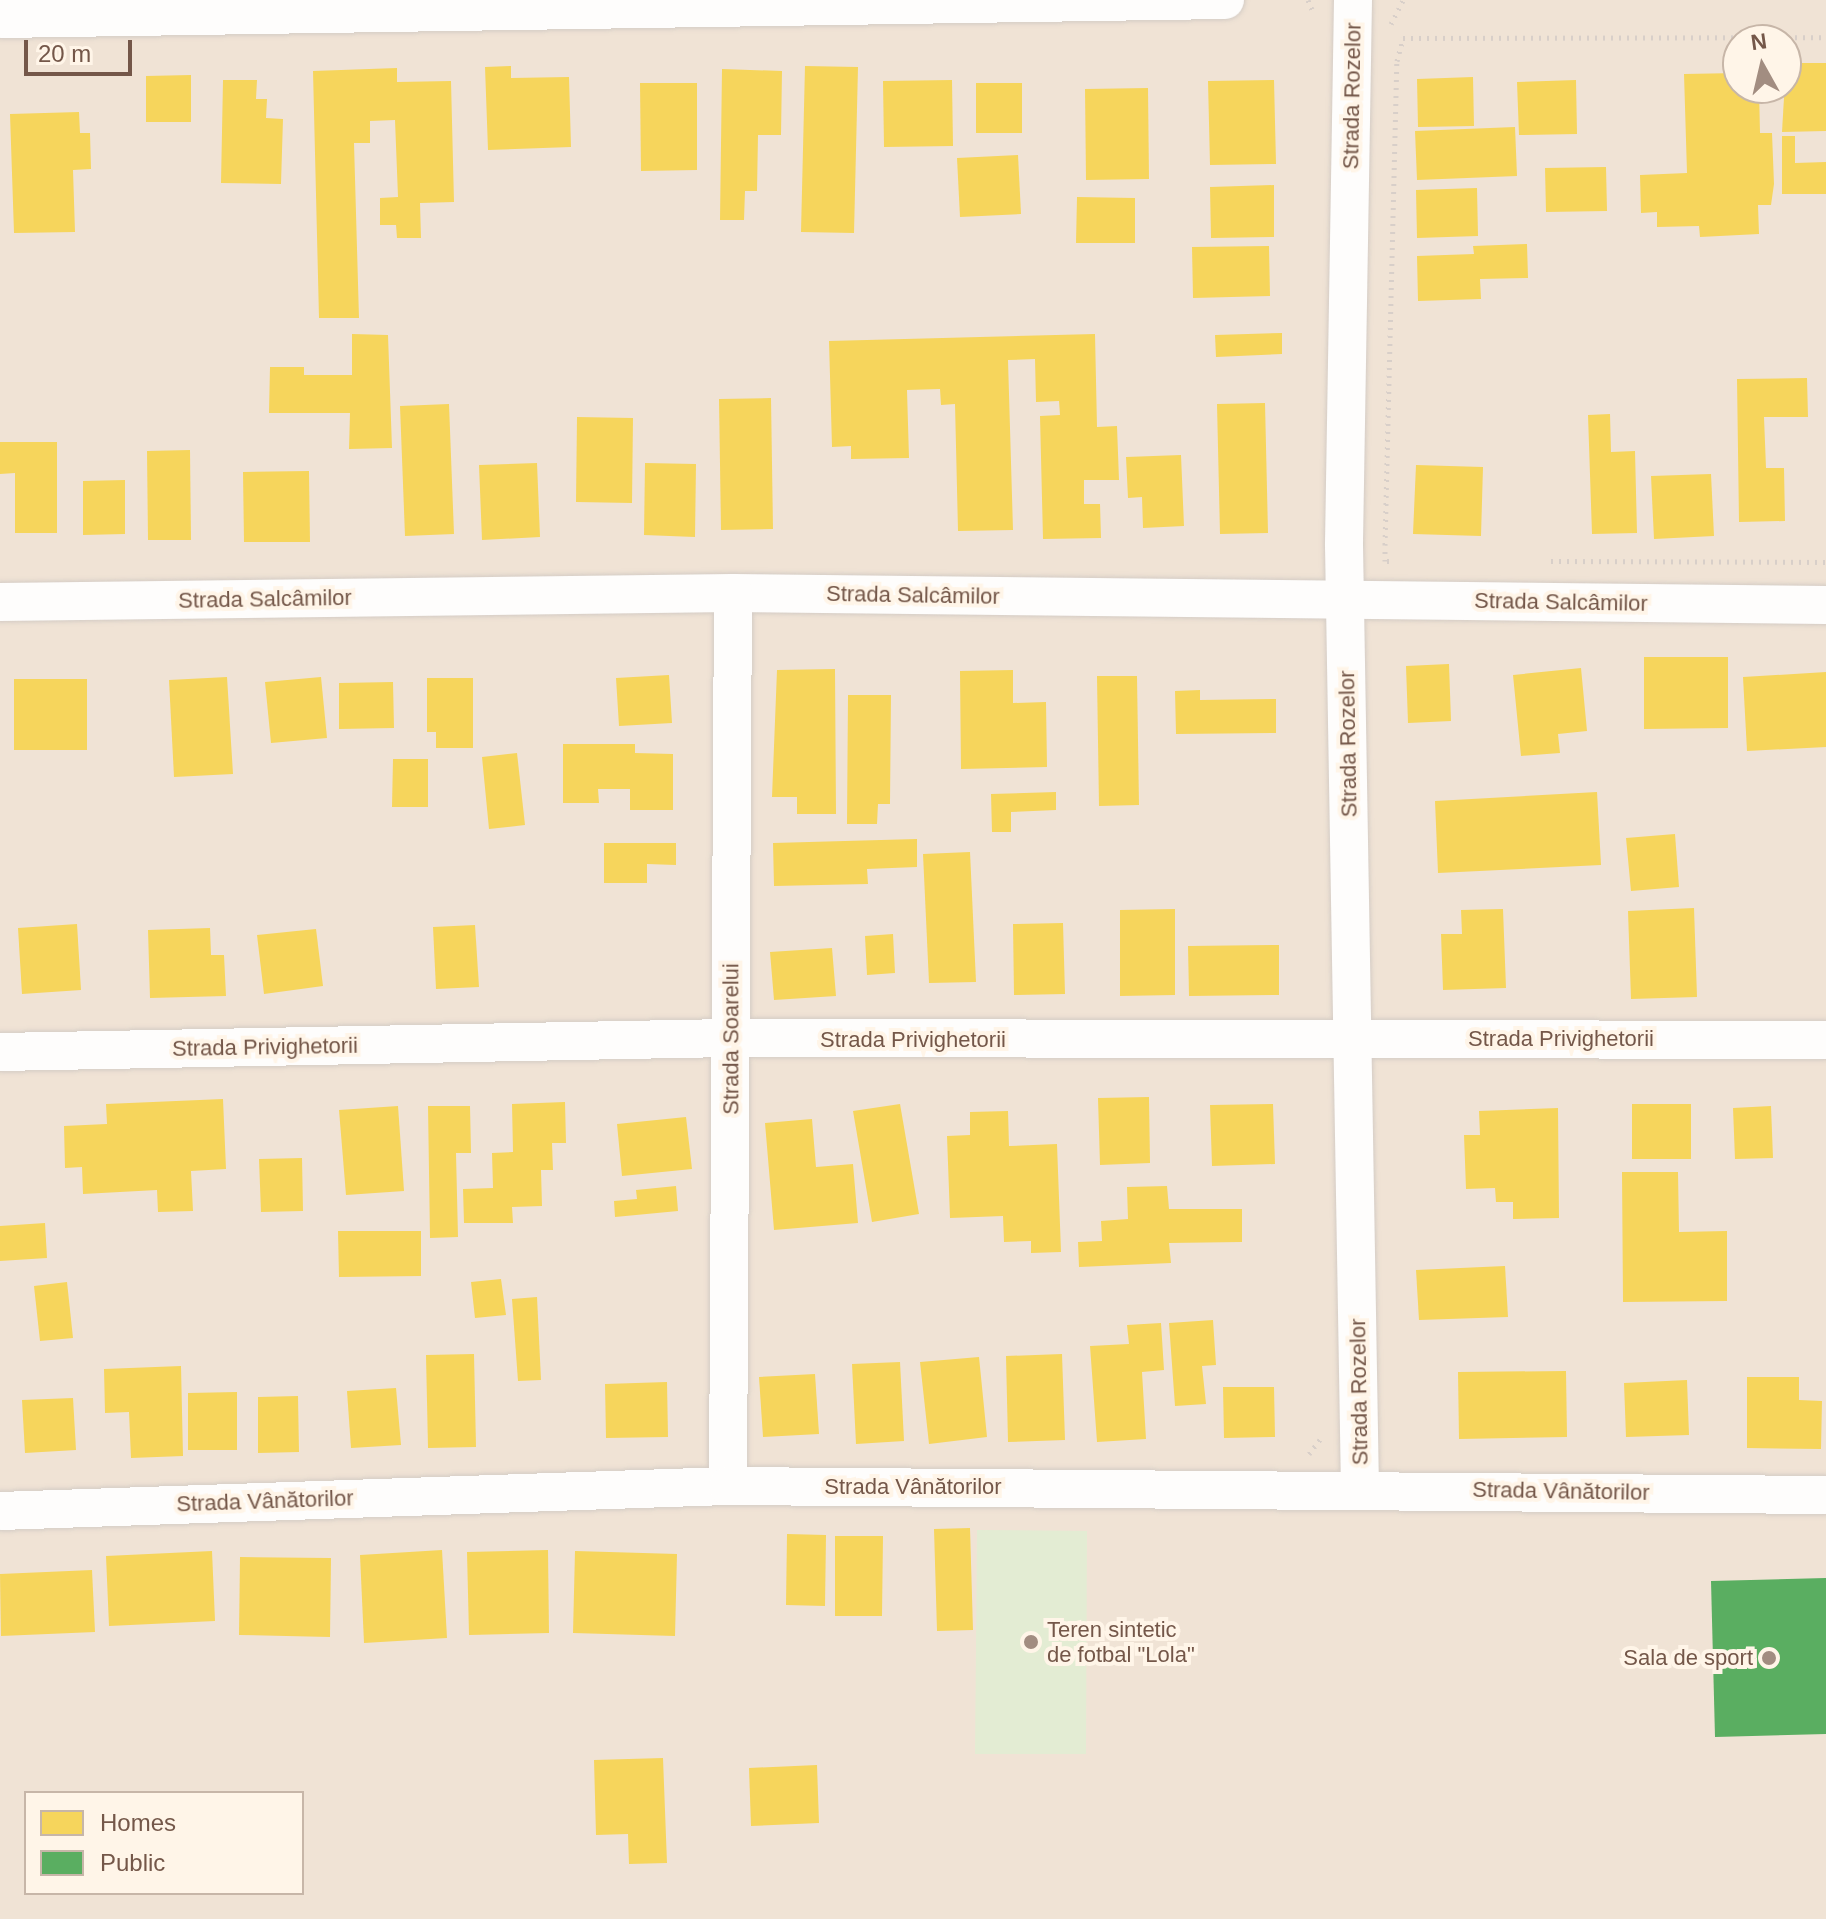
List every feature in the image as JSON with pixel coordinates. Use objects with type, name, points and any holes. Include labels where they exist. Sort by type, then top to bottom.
[{"type":"street","points":[[0,19],[1225,0]]},
{"type":"street","name":"Strada Rozelor","points":[[1353,0],[1345,601],[1355,1039],[1360,1488]]},
{"type":"street","name":"Strada Salcâmilor","points":[[0,602],[733,593],[1826,605]]},
{"type":"street","name":"Strada Soarelui","points":[[728,1486],[733,593]]},
{"type":"street","name":"Strada Privighetorii","points":[[0,1052],[731,1038],[1826,1040]]},
{"type":"street","name":"Strada Vânătorilor","points":[[0,1511],[728,1486],[1360,1488],[1826,1495]]},
{"type":"path","points":[[1401,561],[1385,561],[1397,61],[1403,38],[1826,37]]},
{"type":"path","points":[[1542,561],[1826,562]]},
{"type":"shaded area","points":[[0,0],[1826,0],[1826,1919],[0,1919]]},
{"type":"green space","name":"Teren sintetic de fotbal \"Lola\"","points":[[977,1530],[1087,1531],[1086,1754],[975,1754]]},
{"type":"building: Homes","points":[[1802,63],[1826,63],[1826,131],[1782,132],[1784,104],[1802,104]]},
{"type":"building: Homes","points":[[511,66],[511,78],[569,77],[571,147],[488,150],[485,67]]},
{"type":"building: Homes","points":[[805,66],[858,67],[854,233],[801,232]]},
{"type":"building: Homes","points":[[397,68],[397,82],[451,81],[454,202],[420,203],[421,238],[397,238],[396,225],[380,225],[380,198],[398,197],[395,120],[370,121],[370,143],[354,143],[359,318],[319,318],[313,71]]},
{"type":"building: Homes","points":[[722,69],[782,71],[781,135],[758,135],[757,191],[745,191],[744,220],[720,220]]},
{"type":"building: Homes","points":[[1722,73],[1722,104],[1759,104],[1760,133],[1772,133],[1774,184],[1771,205],[1758,205],[1759,234],[1700,237],[1699,226],[1657,227],[1657,212],[1641,213],[1640,175],[1687,173],[1684,74]]},
{"type":"building: Homes","points":[[191,75],[191,122],[146,122],[146,76]]},
{"type":"building: Homes","points":[[1473,77],[1474,126],[1418,127],[1417,79]]},
{"type":"building: Homes","points":[[223,80],[257,80],[256,99],[267,99],[266,118],[283,119],[281,184],[221,183]]},
{"type":"building: Homes","points":[[952,80],[953,146],[884,147],[883,81]]},
{"type":"building: Homes","points":[[1274,80],[1276,164],[1210,165],[1208,81]]},
{"type":"building: Homes","points":[[1576,80],[1577,134],[1519,135],[1517,82]]},
{"type":"building: Homes","points":[[640,83],[697,83],[697,170],[641,171]]},
{"type":"building: Homes","points":[[976,83],[1022,83],[1022,133],[976,133]]},
{"type":"building: Homes","points":[[1148,88],[1149,179],[1086,180],[1085,89]]},
{"type":"building: Homes","points":[[79,112],[80,133],[90,133],[91,169],[73,170],[75,232],[14,233],[10,114]]},
{"type":"building: Homes","points":[[1515,127],[1517,176],[1417,180],[1415,131]]},
{"type":"building: Homes","points":[[1782,136],[1795,136],[1795,163],[1826,162],[1826,194],[1782,194]]},
{"type":"building: Homes","points":[[1018,155],[1021,214],[960,217],[957,158]]},
{"type":"building: Homes","points":[[1606,167],[1607,211],[1546,212],[1545,168]]},
{"type":"building: Homes","points":[[1274,185],[1274,237],[1211,238],[1210,187]]},
{"type":"building: Homes","points":[[1477,188],[1478,236],[1417,238],[1416,190]]},
{"type":"building: Homes","points":[[1077,197],[1135,198],[1135,243],[1076,243]]},
{"type":"building: Homes","points":[[1527,244],[1528,278],[1480,279],[1481,299],[1418,301],[1417,256],[1474,254],[1473,246]]},
{"type":"building: Homes","points":[[1269,246],[1270,296],[1193,298],[1192,247]]},
{"type":"building: Homes","points":[[1282,333],[1282,354],[1216,357],[1215,335]]},
{"type":"building: Homes","points":[[352,334],[388,335],[392,448],[349,449],[350,413],[269,413],[270,367],[304,367],[304,375],[352,375]]},
{"type":"building: Homes","points":[[1095,334],[1097,427],[1117,426],[1119,480],[1084,480],[1084,504],[1100,504],[1101,538],[1043,539],[1040,416],[1060,415],[1059,401],[1036,402],[1035,359],[1008,360],[1013,530],[958,531],[955,404],[941,405],[940,389],[907,390],[909,458],[851,459],[851,446],[832,447],[829,341]]},
{"type":"building: Homes","points":[[1807,378],[1808,417],[1764,417],[1766,468],[1784,468],[1785,521],[1739,522],[1737,379]]},
{"type":"building: Homes","points":[[771,398],[773,529],[721,530],[719,399]]},
{"type":"building: Homes","points":[[1265,403],[1268,533],[1220,534],[1217,404]]},
{"type":"building: Homes","points":[[449,404],[454,534],[405,536],[400,406]]},
{"type":"building: Homes","points":[[1610,414],[1611,452],[1635,451],[1637,533],[1592,534],[1588,415]]},
{"type":"building: Homes","points":[[577,417],[633,418],[632,503],[576,502]]},
{"type":"building: Homes","points":[[0,442],[57,442],[57,533],[15,533],[15,473],[0,474]]},
{"type":"building: Homes","points":[[190,450],[191,540],[148,540],[147,451]]},
{"type":"building: Homes","points":[[1181,455],[1184,526],[1143,528],[1142,497],[1128,498],[1126,457]]},
{"type":"building: Homes","points":[[537,463],[540,537],[482,540],[479,465]]},
{"type":"building: Homes","points":[[645,463],[696,464],[695,537],[644,535]]},
{"type":"building: Homes","points":[[1416,465],[1483,467],[1481,536],[1413,534]]},
{"type":"building: Homes","points":[[309,471],[310,542],[244,542],[243,472]]},
{"type":"building: Homes","points":[[1711,474],[1714,536],[1654,539],[1651,476]]},
{"type":"building: Homes","points":[[125,480],[125,534],[83,535],[83,481]]},
{"type":"building: Homes","points":[[1644,657],[1728,657],[1728,728],[1644,729]]},
{"type":"building: Homes","points":[[1449,664],[1451,721],[1408,723],[1406,666]]},
{"type":"building: Homes","points":[[1581,668],[1587,731],[1558,734],[1560,753],[1521,756],[1513,675]]},
{"type":"building: Homes","points":[[835,669],[836,814],[797,814],[797,797],[772,797],[777,670]]},
{"type":"building: Homes","points":[[1013,670],[1013,703],[1046,702],[1047,767],[961,769],[960,671]]},
{"type":"building: Homes","points":[[1826,672],[1826,747],[1747,751],[1743,677]]},
{"type":"building: Homes","points":[[669,675],[672,723],[619,726],[616,678]]},
{"type":"building: Homes","points":[[1097,676],[1137,676],[1139,805],[1099,806]]},
{"type":"building: Homes","points":[[227,677],[233,774],[174,777],[169,680]]},
{"type":"building: Homes","points":[[321,677],[327,738],[271,743],[265,682]]},
{"type":"building: Homes","points":[[427,678],[473,678],[473,748],[436,748],[436,732],[427,732]]},
{"type":"building: Homes","points":[[14,679],[87,679],[87,750],[14,750]]},
{"type":"building: Homes","points":[[393,682],[394,728],[339,729],[339,683]]},
{"type":"building: Homes","points":[[1200,690],[1200,700],[1276,699],[1276,733],[1176,734],[1175,691]]},
{"type":"building: Homes","points":[[848,695],[891,695],[890,804],[878,804],[877,824],[847,824]]},
{"type":"building: Homes","points":[[563,744],[635,744],[635,753],[673,754],[673,810],[630,810],[630,789],[598,789],[599,803],[563,803]]},
{"type":"building: Homes","points":[[517,753],[525,825],[489,829],[482,757]]},
{"type":"building: Homes","points":[[393,759],[428,759],[428,807],[392,807]]},
{"type":"building: Homes","points":[[1056,792],[1056,810],[1011,812],[1011,832],[992,832],[991,794]]},
{"type":"building: Homes","points":[[1597,792],[1601,865],[1438,873],[1435,801]]},
{"type":"building: Homes","points":[[1675,834],[1679,887],[1631,891],[1626,838]]},
{"type":"building: Homes","points":[[917,839],[917,867],[867,869],[868,884],[774,886],[773,843]]},
{"type":"building: Homes","points":[[604,843],[676,843],[676,865],[647,864],[647,883],[604,883]]},
{"type":"building: Homes","points":[[970,852],[976,982],[929,983],[923,854]]},
{"type":"building: Homes","points":[[1694,908],[1697,997],[1631,999],[1628,911]]},
{"type":"building: Homes","points":[[1175,909],[1175,995],[1120,996],[1120,910]]},
{"type":"building: Homes","points":[[1503,909],[1506,988],[1443,990],[1441,934],[1462,934],[1461,910]]},
{"type":"building: Homes","points":[[1063,923],[1065,994],[1014,995],[1013,924]]},
{"type":"building: Homes","points":[[77,924],[81,990],[22,994],[18,928]]},
{"type":"building: Homes","points":[[475,925],[479,987],[436,989],[433,927]]},
{"type":"building: Homes","points":[[210,928],[211,955],[224,955],[226,996],[150,998],[148,930]]},
{"type":"building: Homes","points":[[316,929],[323,986],[264,994],[257,935]]},
{"type":"building: Homes","points":[[893,934],[895,973],[867,975],[865,936]]},
{"type":"building: Homes","points":[[1279,945],[1279,995],[1189,996],[1188,946]]},
{"type":"building: Homes","points":[[832,948],[836,996],[774,1000],[770,952]]},
{"type":"building: Homes","points":[[1149,1097],[1150,1163],[1100,1165],[1098,1098]]},
{"type":"building: Homes","points":[[223,1099],[226,1169],[191,1171],[193,1211],[158,1212],[157,1190],[83,1194],[82,1167],[65,1168],[64,1126],[107,1124],[106,1104]]},
{"type":"building: Homes","points":[[565,1102],[566,1143],[552,1143],[553,1170],[541,1170],[542,1206],[512,1207],[513,1223],[464,1223],[463,1189],[493,1188],[492,1153],[513,1152],[512,1104]]},
{"type":"building: Homes","points":[[900,1104],[919,1214],[872,1222],[853,1111]]},
{"type":"building: Homes","points":[[1273,1104],[1275,1164],[1212,1166],[1210,1105]]},
{"type":"building: Homes","points":[[1632,1104],[1691,1104],[1691,1159],[1632,1159]]},
{"type":"building: Homes","points":[[398,1106],[404,1191],[346,1195],[339,1110]]},
{"type":"building: Homes","points":[[428,1106],[470,1106],[471,1153],[456,1153],[458,1237],[430,1238]]},
{"type":"building: Homes","points":[[1771,1106],[1773,1158],[1735,1159],[1733,1108]]},
{"type":"building: Homes","points":[[1558,1108],[1559,1218],[1513,1219],[1513,1202],[1496,1202],[1495,1188],[1466,1189],[1464,1135],[1480,1135],[1479,1111]]},
{"type":"building: Homes","points":[[1008,1111],[1009,1146],[1057,1144],[1061,1252],[1031,1253],[1031,1241],[1004,1242],[1003,1216],[950,1218],[947,1136],[970,1135],[970,1112]]},
{"type":"building: Homes","points":[[686,1117],[692,1169],[622,1176],[617,1124]]},
{"type":"building: Homes","points":[[812,1119],[816,1167],[853,1164],[858,1223],[774,1230],[765,1123]]},
{"type":"building: Homes","points":[[302,1158],[303,1211],[261,1212],[259,1159]]},
{"type":"building: Homes","points":[[1622,1172],[1678,1172],[1679,1232],[1727,1231],[1727,1301],[1623,1302]]},
{"type":"building: Homes","points":[[676,1186],[678,1211],[615,1217],[614,1201],[637,1199],[636,1190]]},
{"type":"building: Homes","points":[[1167,1186],[1169,1209],[1242,1209],[1242,1242],[1169,1243],[1171,1263],[1079,1267],[1078,1242],[1102,1241],[1101,1221],[1128,1219],[1127,1187]]},
{"type":"building: Homes","points":[[45,1223],[47,1258],[0,1261],[0,1226]]},
{"type":"building: Homes","points":[[338,1231],[421,1231],[421,1276],[339,1277]]},
{"type":"building: Homes","points":[[1505,1266],[1508,1317],[1419,1320],[1416,1270]]},
{"type":"building: Homes","points":[[501,1279],[506,1315],[475,1318],[471,1282]]},
{"type":"building: Homes","points":[[67,1282],[73,1338],[40,1341],[34,1286]]},
{"type":"building: Homes","points":[[537,1297],[541,1380],[518,1381],[512,1299]]},
{"type":"building: Homes","points":[[1213,1320],[1216,1365],[1202,1366],[1206,1404],[1175,1406],[1169,1323]]},
{"type":"building: Homes","points":[[1161,1323],[1164,1370],[1142,1372],[1146,1439],[1097,1442],[1090,1346],[1129,1344],[1127,1325]]},
{"type":"building: Homes","points":[[474,1354],[476,1447],[428,1448],[426,1355]]},
{"type":"building: Homes","points":[[1062,1354],[1065,1440],[1008,1442],[1006,1356]]},
{"type":"building: Homes","points":[[979,1357],[987,1437],[929,1444],[920,1362]]},
{"type":"building: Homes","points":[[900,1362],[904,1441],[856,1444],[852,1364]]},
{"type":"building: Homes","points":[[181,1366],[183,1456],[131,1458],[129,1412],[105,1413],[104,1369]]},
{"type":"building: Homes","points":[[1566,1371],[1567,1437],[1459,1439],[1458,1372]]},
{"type":"building: Homes","points":[[815,1374],[819,1434],[763,1437],[759,1377]]},
{"type":"building: Homes","points":[[1747,1377],[1799,1377],[1799,1400],[1822,1401],[1821,1449],[1747,1448]]},
{"type":"building: Homes","points":[[1687,1380],[1689,1435],[1626,1437],[1624,1383]]},
{"type":"building: Homes","points":[[667,1382],[668,1437],[606,1438],[605,1384]]},
{"type":"building: Homes","points":[[1223,1387],[1274,1387],[1275,1437],[1224,1438]]},
{"type":"building: Homes","points":[[396,1388],[401,1445],[351,1448],[347,1391]]},
{"type":"building: Homes","points":[[237,1392],[237,1450],[188,1450],[188,1393]]},
{"type":"building: Homes","points":[[298,1396],[299,1452],[258,1453],[258,1397]]},
{"type":"building: Homes","points":[[73,1398],[76,1450],[25,1453],[22,1400]]},
{"type":"building: Homes","points":[[970,1528],[973,1630],[937,1631],[934,1529]]},
{"type":"building: Homes","points":[[787,1534],[826,1535],[825,1606],[786,1605]]},
{"type":"building: Homes","points":[[835,1536],[883,1536],[882,1616],[835,1616]]},
{"type":"building: Homes","points":[[442,1550],[447,1638],[364,1643],[360,1555]]},
{"type":"building: Homes","points":[[548,1550],[549,1633],[469,1635],[467,1552]]},
{"type":"building: Homes","points":[[212,1551],[215,1621],[109,1626],[106,1556]]},
{"type":"building: Homes","points":[[575,1551],[677,1554],[675,1636],[573,1633]]},
{"type":"building: Homes","points":[[240,1557],[331,1558],[330,1637],[239,1635]]},
{"type":"building: Homes","points":[[92,1570],[95,1632],[1,1636],[0,1574]]},
{"type":"building: Homes","points":[[663,1758],[667,1863],[629,1864],[628,1834],[596,1835],[594,1760]]},
{"type":"building: Homes","points":[[817,1765],[819,1823],[751,1826],[749,1768]]},
{"type":"building: Public","name":"Sala de sport","points":[[1826,1578],[1826,1734],[1715,1737],[1711,1581]]},
{"type":"place","name":"Teren sintetic de fotbal \"Lola\"","points":[[1031,1642]]},
{"type":"place","name":"Sala de sport","points":[[1769,1658]]}]
